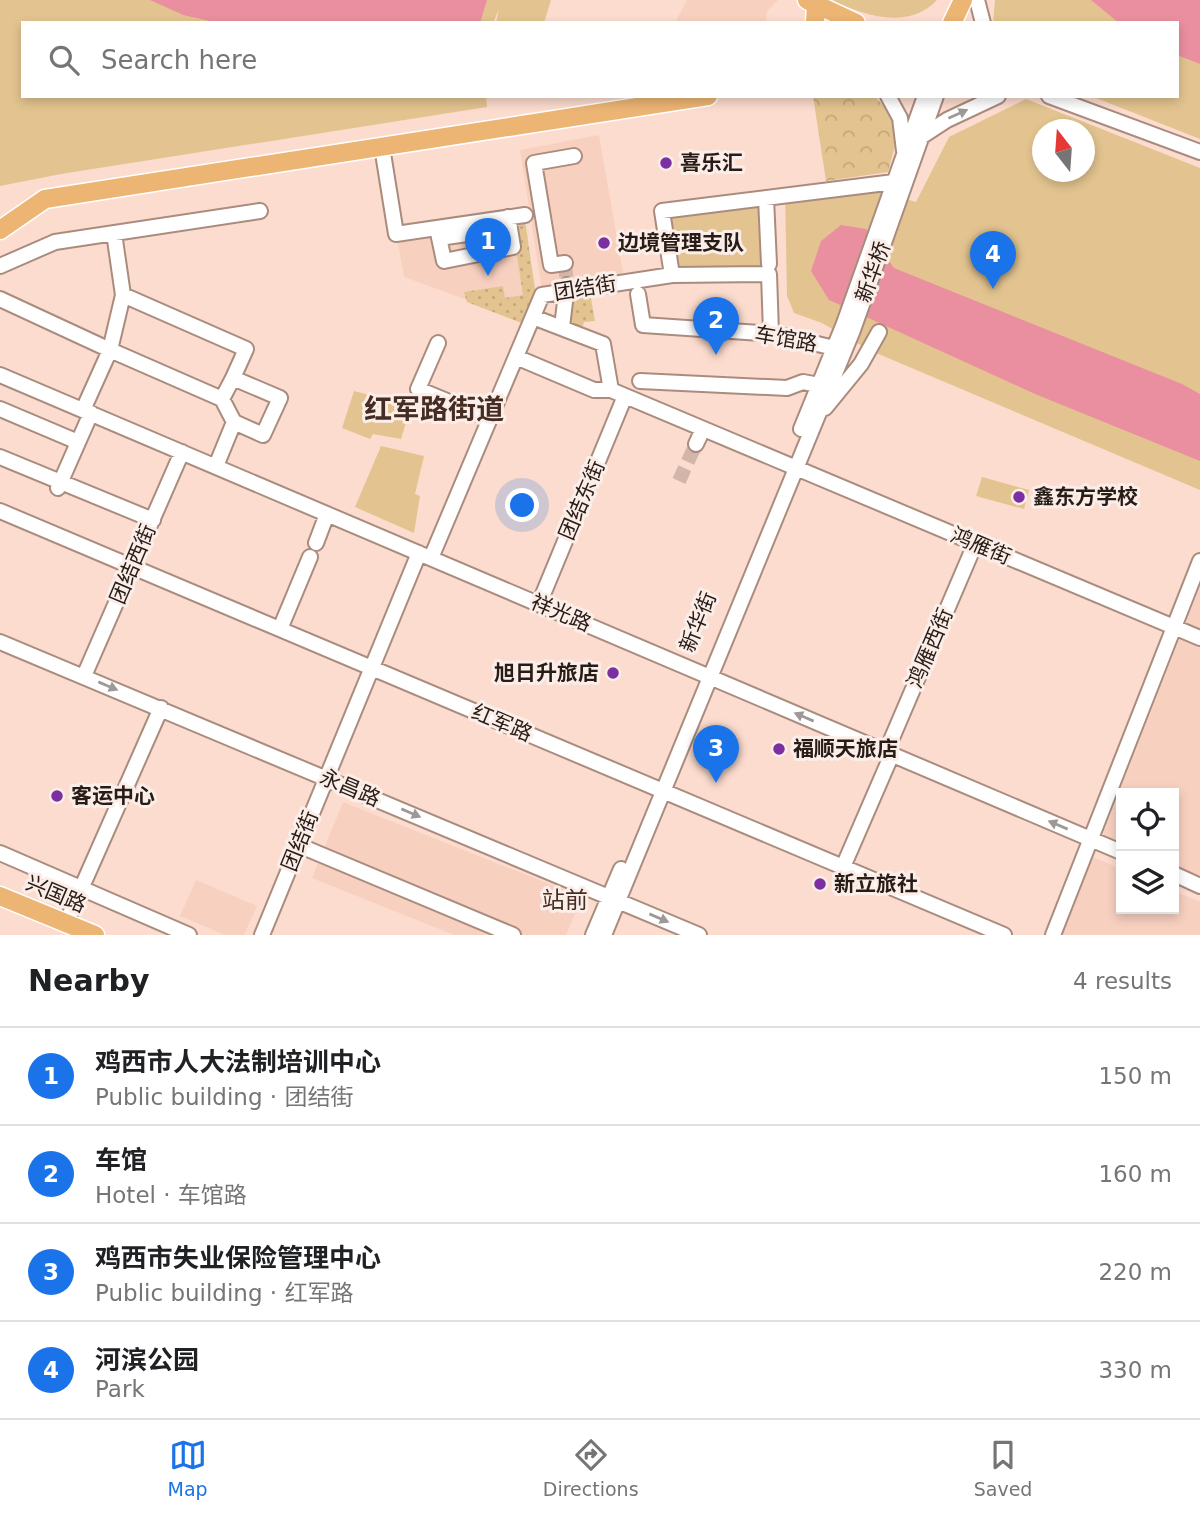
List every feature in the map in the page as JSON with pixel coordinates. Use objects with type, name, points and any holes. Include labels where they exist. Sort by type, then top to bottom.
[{"type":"main road","points":[[953,21],[963,0]]},
{"type":"main road","points":[[964,21],[975,0]]},
{"type":"main road","points":[[811,2],[815,21]]},
{"type":"main road","points":[[811,2],[852,21]]},
{"type":"main road","points":[[0,216],[41,188],[622,98]]},
{"type":"main road","points":[[0,230],[46,199],[695,98]]},
{"type":"main road","name":"兴国路","points":[[0,895],[95,935]]},
{"type":"street","points":[[975,0],[982,21]]},
{"type":"street","points":[[889,98],[900,118],[905,154]]},
{"type":"street","points":[[889,214],[894,183],[924,98]]},
{"type":"street","points":[[889,214],[935,98]]},
{"type":"street","points":[[921,137],[947,120],[994,98]]},
{"type":"street","points":[[1054,98],[1200,152]]},
{"type":"street","points":[[382,147],[396,234],[438,233],[509,222],[525,215]]},
{"type":"street","points":[[565,263],[551,265],[534,163],[574,156]]},
{"type":"street","points":[[672,275],[663,211],[894,183]]},
{"type":"street","points":[[766,198],[769,264]]},
{"type":"street","points":[[0,266],[43,245],[260,211]]},
{"type":"street","name":"新华桥","points":[[848,328],[889,214]]},
{"type":"street","points":[[438,233],[444,261],[513,247],[509,222]]},
{"type":"street","points":[[59,485],[78,442],[110,350],[123,295],[114,233]]},
{"type":"street","name":"团结街","points":[[262,935],[371,668],[490,419],[542,295],[568,288],[672,275],[769,274],[771,333]]},
{"type":"street","points":[[562,327],[568,288]]},
{"type":"street","name":"车馆路","points":[[638,294],[643,325],[771,333],[834,348]]},
{"type":"street","points":[[123,295],[246,349],[222,400]]},
{"type":"street","points":[[0,299],[222,400],[234,422],[263,435],[280,398],[233,378]]},
{"type":"street","points":[[533,317],[603,344],[611,390]]},
{"type":"street","name":"新华街","points":[[604,935],[614,899],[791,467],[819,384],[834,348],[848,328]]},
{"type":"street","name":"新华街","points":[[791,467],[816,420],[848,328]]},
{"type":"street","points":[[816,420],[861,364],[879,332]]},
{"type":"street","points":[[438,344],[418,389],[490,419]]},
{"type":"street","name":"鸿雁街","points":[[516,357],[594,390],[611,390],[1200,638]]},
{"type":"street","name":"祥光路","points":[[0,375],[1119,851]]},
{"type":"street","points":[[640,381],[787,388],[803,382],[819,384]]},
{"type":"street","name":"团结东街","points":[[539,604],[625,396]]},
{"type":"street","points":[[0,409],[78,442]]},
{"type":"street","points":[[216,467],[234,422]]},
{"type":"street","points":[[696,444],[703,429]]},
{"type":"street","name":"团结西街","points":[[84,676],[182,452]]},
{"type":"street","points":[[0,457],[59,485],[153,520]]},
{"type":"street","name":"红军路","points":[[0,511],[1004,935]]},
{"type":"street","points":[[316,543],[327,514]]},
{"type":"street","name":"鸿雁西街","points":[[843,867],[975,544]]},
{"type":"street","points":[[280,629],[310,557]]},
{"type":"street","points":[[1053,935],[1200,561]]},
{"type":"street","name":"永昌路","points":[[0,642],[699,935]]},
{"type":"street","points":[[66,923],[161,708]]},
{"type":"street","points":[[298,845],[513,935]]},
{"type":"street","points":[[0,853],[189,935]]},
{"type":"street","points":[[1179,876],[1200,886]]},
{"type":"street","name":"新华街","points":[[593,935],[614,899]]},
{"type":"shaded area","points":[[150,0],[487,0],[481,21],[210,21],[183,15]]},
{"type":"shaded area","points":[[687,0],[778,0],[767,11],[766,21],[676,21]]},
{"type":"shaded area","points":[[1091,0],[1200,0],[1200,64],[1179,56],[1179,21],[1117,21]]},
{"type":"shaded area","points":[[599,135],[624,278],[542,290],[520,150]]},
{"type":"shaded area","points":[[523,224],[532,294],[520,319],[404,277],[398,243]]},
{"type":"shaded area","points":[[841,225],[866,229],[894,268],[1182,384],[1200,394],[1200,461],[1035,394],[829,300],[811,271],[821,241]]},
{"type":"shaded area","points":[[1200,586],[1200,876],[1179,867],[1179,788],[1121,788]]},
{"type":"shaded area","points":[[1116,801],[1116,840],[1103,834]]},
{"type":"shaded area","points":[[343,802],[582,897],[566,935],[454,935],[312,878]]},
{"type":"shaded area","points":[[1091,856],[1116,867],[1116,914],[1179,914],[1179,893],[1200,902],[1200,935],[1060,935]]},
{"type":"shaded area","points":[[196,880],[257,906],[244,935],[225,935],[180,916]]},
{"type":"green space","points":[[0,0],[551,0],[545,21],[496,21],[499,9],[494,21],[21,21],[21,98],[486,98],[487,107],[0,186]]},
{"type":"green space","points":[[832,0],[937,0],[913,15],[886,17],[858,11]]},
{"type":"green space","points":[[995,0],[1200,0],[1200,139],[1096,98],[1179,98],[1179,21],[993,21]]},
{"type":"green space","points":[[813,98],[876,98],[901,123],[888,172],[826,181]]},
{"type":"green space","points":[[1026,99],[1076,119],[1032,119],[1032,182],[1095,182],[1095,126],[1200,168],[1200,490],[869,350],[822,323],[794,313],[787,296],[785,191],[871,190],[916,202],[949,137]]},
{"type":"green space","points":[[769,206],[771,268],[675,271],[666,218]]},
{"type":"green space","points":[[525,220],[536,296],[524,324],[467,302],[464,292],[503,286],[505,298],[523,295],[512,223]]},
{"type":"green space","points":[[590,293],[595,321],[584,322],[582,330],[566,323],[571,296]]},
{"type":"green space","points":[[354,391],[411,406],[401,439],[373,434],[370,439],[342,428]]},
{"type":"green space","points":[[381,446],[424,456],[415,494],[420,496],[414,533],[355,507]]},
{"type":"green space","points":[[982,477],[1029,490],[1024,509],[976,496]]},
{"type":"tunnel","points":[[565,263],[567,285]]},
{"type":"tunnel","points":[[679,481],[696,444]]},
{"type":"place","name":"喜乐汇","points":[[666,163]]},
{"type":"place","name":"边境管理支队","points":[[604,243]]},
{"type":"place","name":"鸡西市人大法制培训中心","points":[[488,276]]},
{"type":"place","name":"河滨公园","points":[[993,289]]},
{"type":"place","name":"车馆","points":[[716,355]]},
{"type":"place","name":"鑫东方学校","points":[[1019,497]]},
{"type":"place","name":"旭日升旅店","points":[[613,673]]},
{"type":"place","name":"福顺天旅店","points":[[779,749]]},
{"type":"place","name":"鸡西市失业保险管理中心","points":[[716,783]]},
{"type":"place","name":"客运中心","points":[[57,796]]},
{"type":"place","name":"新立旅社","points":[[820,884]]},
{"type":"district","name":"红军路街道","points":[[434,409]]},
{"type":"district","name":"站前","points":[[565,900]]}]
